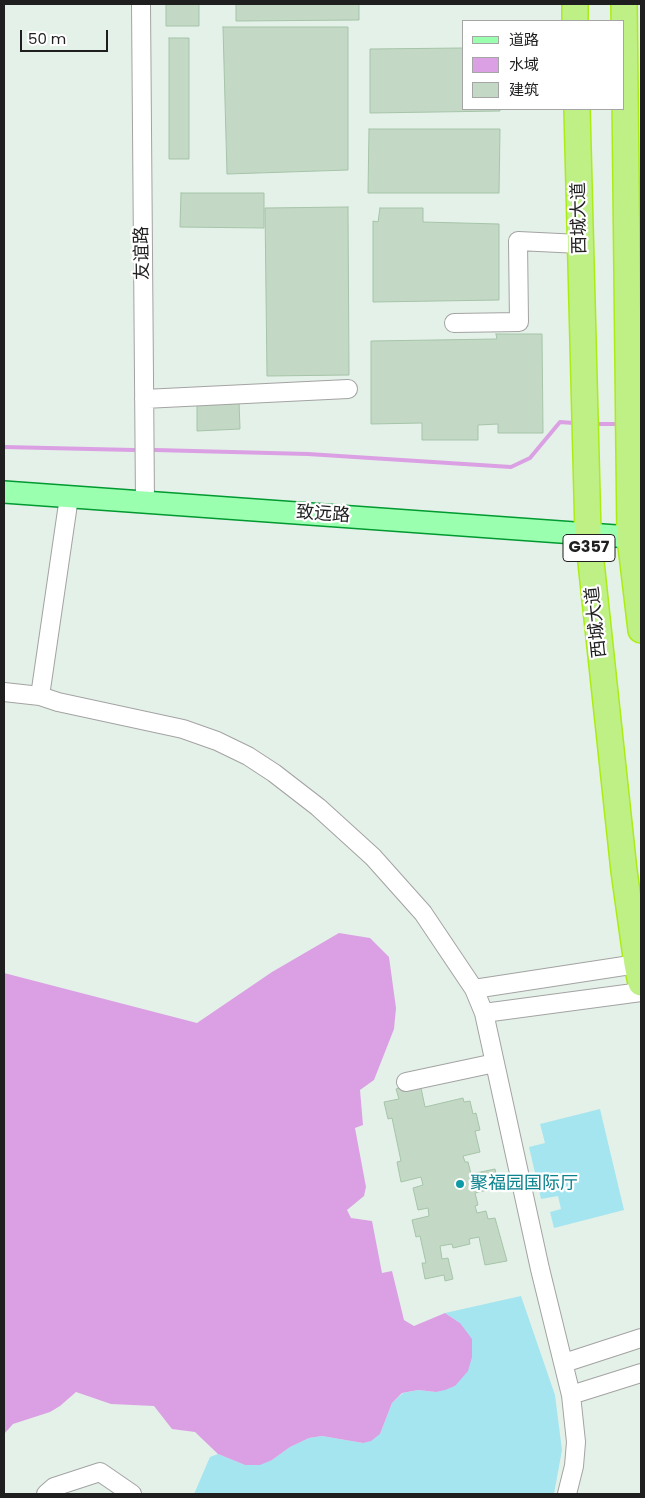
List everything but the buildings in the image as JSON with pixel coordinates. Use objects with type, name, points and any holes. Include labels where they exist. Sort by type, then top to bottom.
[{"type":"highway","points":[[575,4],[575,20]]},
{"type":"highway","name":"G357","points":[[624,4],[625,20]]},
{"type":"highway","name":"G357","points":[[625,29],[634,253],[636,538],[641,630]]},
{"type":"highway","name":"西城大道","points":[[577,110],[588,534],[624,871],[639,974]]},
{"type":"main road","name":"致远路","points":[[4,492],[636,538]]},
{"type":"street","name":"友谊路","points":[[141,4],[145,502]]},
{"type":"street","points":[[454,323],[519,322],[518,241],[580,244]]},
{"type":"street","points":[[144,399],[348,389]]},
{"type":"street","points":[[40,696],[69,497]]},
{"type":"street","points":[[4,692],[40,696],[58,702],[183,729],[217,741],[248,756],[274,773],[318,807],[373,857],[423,913],[474,989],[484,1013],[540,1269],[571,1395],[576,1442],[574,1466],[567,1494]]},
{"type":"street","points":[[474,989],[639,974]]},
{"type":"street","points":[[484,1013],[641,992]]},
{"type":"street","points":[[406,1082],[495,1064]]},
{"type":"street","points":[[564,1363],[641,1338]]},
{"type":"street","points":[[571,1395],[641,1373]]},
{"type":"street","points":[[46,1494],[54,1487],[100,1472],[132,1494]]},
{"type":"shaded area","points":[[600,1109],[624,1210],[554,1228],[550,1212],[561,1209],[558,1196],[541,1199],[529,1147],[545,1143],[540,1124]]},
{"type":"shaded area","points":[[521,1296],[555,1395],[562,1450],[554,1494],[194,1494],[210,1457],[218,1454],[245,1465],[272,1460],[290,1447],[309,1438],[322,1436],[363,1443],[380,1434],[392,1403],[403,1393],[418,1390],[436,1392],[455,1386],[460,1323],[445,1313]]},
{"type":"water","points":[[339,933],[370,938],[389,957],[396,1008],[394,1029],[374,1080],[360,1090],[363,1125],[355,1128],[366,1187],[364,1196],[347,1210],[351,1218],[372,1221],[382,1273],[392,1271],[404,1320],[414,1326],[445,1313],[460,1323],[472,1339],[472,1357],[468,1371],[455,1386],[445,1390],[436,1392],[418,1390],[402,1393],[392,1403],[380,1434],[371,1441],[363,1443],[322,1436],[309,1438],[260,1465],[245,1465],[218,1454],[195,1432],[172,1429],[154,1406],[111,1404],[76,1392],[50,1412],[13,1424],[4,1434],[4,973],[197,1023],[272,972]]},
{"type":"waterway","points":[[155,450],[308,454],[511,467],[530,458],[560,422],[574,423]]},
{"type":"waterway","points":[[596,424],[617,424]]},
{"type":"waterway","points":[[4,447],[134,450]]},
{"type":"place","name":"聚福园国际厅","points":[[460,1184]]}]
